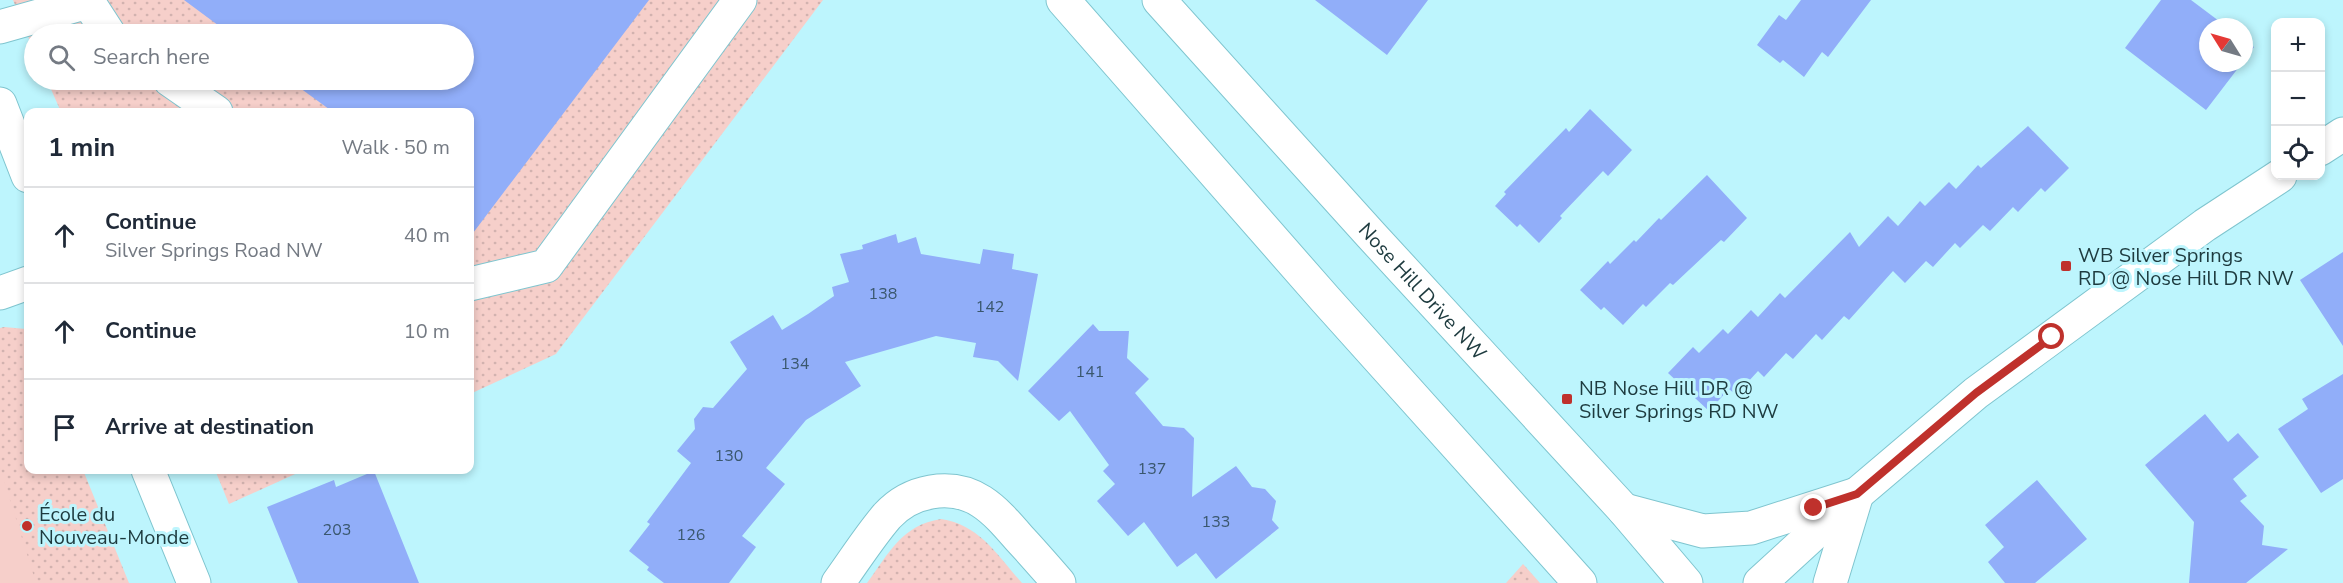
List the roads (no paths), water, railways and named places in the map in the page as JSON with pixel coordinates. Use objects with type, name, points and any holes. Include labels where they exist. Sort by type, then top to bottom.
[{"type":"main road","points":[[474,283],[546,266],[741,0]]},
{"type":"main road","points":[[1063,0],[1326,300],[1580,583]]},
{"type":"main road","name":"Nose Hill Drive NW","points":[[1159,0],[1624,510],[1686,583]]},
{"type":"main road","points":[[0,27],[88,1],[103,24]]},
{"type":"main road","points":[[184,90],[210,108]]},
{"type":"main road","points":[[0,104],[24,166]]},
{"type":"main road","points":[[2325,146],[2343,135]]},
{"type":"main road","points":[[1760,583],[1857,494],[1976,393],[2205,225],[2274,180]]},
{"type":"main road","points":[[0,293],[24,284]]},
{"type":"main road","points":[[149,474],[194,583]]},
{"type":"main road","points":[[837,583],[888,516],[904,502],[922,493],[943,490],[962,492],[980,499],[995,510],[1059,583]]},
{"type":"main road","points":[[1624,510],[1703,531],[1739,529],[1750,528],[1857,494]]},
{"type":"main road","points":[[1830,583],[1857,494]]},
{"type":"place","name":"WB Silver Springs RD @ Nose Hill DR NW","points":[[2066,266]]},
{"type":"place","name":"NB Nose Hill DR @ Silver Springs RD NW","points":[[1567,399]]},
{"type":"place","name":"École du Nouveau-Monde","points":[[27,526]]}]
